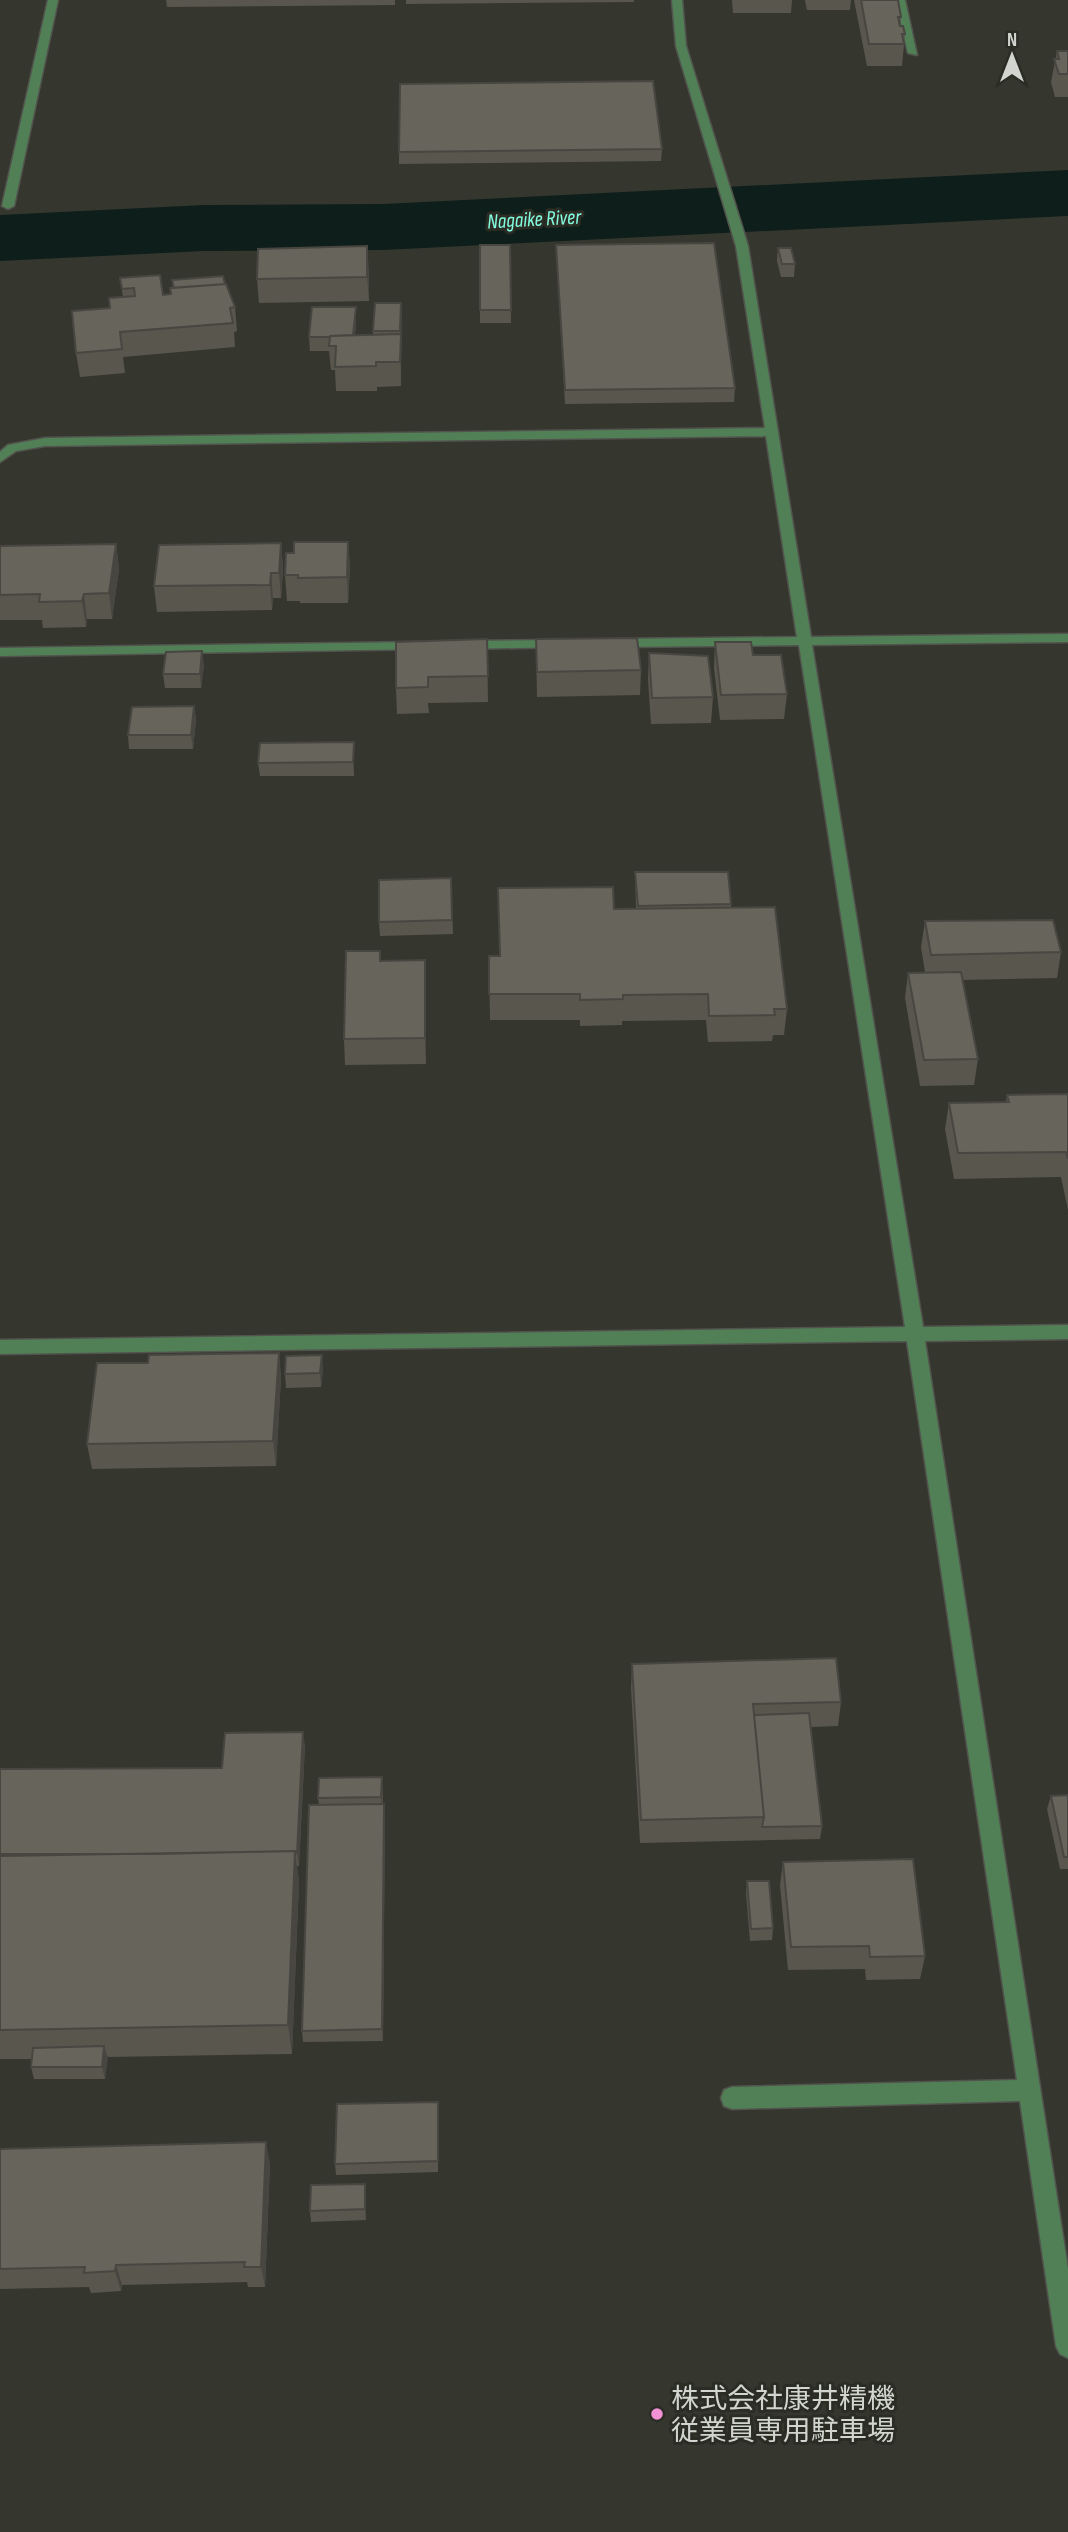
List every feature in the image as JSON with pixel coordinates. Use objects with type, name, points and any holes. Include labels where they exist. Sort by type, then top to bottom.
[{"type":"street","points":[[8,206],[53,0]]},
{"type":"street","points":[[677,0],[681,46],[738,233],[772,432],[915,1334],[1068,2346]]},
{"type":"street","points":[[900,0],[913,53]]},
{"type":"street","points":[[0,458],[12,448],[45,442],[772,432]]},
{"type":"street","points":[[597,644],[1068,638]]},
{"type":"street","points":[[0,652],[569,644]]},
{"type":"street","points":[[0,1347],[1068,1332]]},
{"type":"street","points":[[732,2098],[1028,2090]]},
{"type":"building","points":[[861,0],[898,0],[901,17],[898,17],[905,34],[902,34],[904,44],[869,44]]},
{"type":"building","points":[[1057,51],[1068,51],[1068,74],[1059,74],[1054,59],[1059,59]]},
{"type":"building","points":[[653,81],[662,149],[399,152],[400,84]]},
{"type":"building","points":[[714,243],[735,388],[565,390],[556,245]]},
{"type":"building","points":[[480,245],[510,245],[511,310],[480,310]]},
{"type":"building","points":[[367,246],[367,277],[257,279],[258,249]]},
{"type":"building","points":[[778,248],[791,248],[795,264],[782,264]]},
{"type":"building","points":[[160,275],[163,295],[171,294],[170,288],[226,284],[235,307],[230,308],[233,323],[120,332],[122,349],[76,353],[72,311],[110,308],[109,298],[135,296],[134,288],[122,289],[120,278]]},
{"type":"building","points":[[223,276],[225,284],[174,288],[172,280]]},
{"type":"building","points":[[375,303],[401,303],[400,331],[373,331]]},
{"type":"building","points":[[312,307],[356,307],[353,335],[309,337]]},
{"type":"building","points":[[401,334],[400,362],[376,362],[376,366],[335,367],[336,346],[329,346],[330,336]]},
{"type":"building","points":[[294,542],[348,542],[347,577],[298,578],[298,575],[285,575],[286,553],[294,553]]},
{"type":"building","points":[[281,543],[279,573],[271,573],[270,585],[154,586],[159,545]]},
{"type":"building","points":[[116,544],[109,593],[84,594],[82,601],[39,602],[40,594],[0,595],[0,546]]},
{"type":"building","points":[[637,638],[641,670],[537,672],[536,639]]},
{"type":"building","points":[[487,639],[488,676],[428,677],[428,687],[396,688],[396,642]]},
{"type":"building","points":[[715,642],[751,642],[753,655],[781,655],[787,694],[721,695]]},
{"type":"building","points":[[202,651],[200,674],[163,674],[166,652]]},
{"type":"building","points":[[649,653],[708,656],[713,697],[652,698]]},
{"type":"building","points":[[194,706],[191,735],[128,735],[132,707]]},
{"type":"building","points":[[354,742],[353,762],[258,763],[260,743]]},
{"type":"building","points":[[635,872],[728,872],[731,904],[638,906]]},
{"type":"building","points":[[451,878],[452,920],[379,922],[379,880]]},
{"type":"building","points":[[613,887],[614,909],[775,907],[787,1009],[774,1009],[775,1015],[709,1016],[708,994],[623,995],[623,999],[580,1000],[580,994],[489,994],[489,956],[500,956],[498,888]]},
{"type":"building","points":[[1053,920],[1061,952],[931,955],[925,921]]},
{"type":"building","points":[[346,951],[380,951],[380,961],[425,960],[425,1038],[344,1039]]},
{"type":"building","points":[[961,972],[978,1059],[924,1060],[908,973]]},
{"type":"building","points":[[1068,1094],[1068,1159],[1066,1152],[958,1153],[949,1103],[1009,1102],[1007,1095]]},
{"type":"building","points":[[279,1353],[273,1441],[87,1444],[97,1363],[148,1363],[149,1355]]},
{"type":"building","points":[[322,1355],[320,1373],[285,1374],[286,1356]]},
{"type":"building","points":[[836,1658],[841,1702],[753,1704],[764,1817],[641,1820],[632,1664]]},
{"type":"building","points":[[809,1713],[822,1826],[762,1827],[764,1817],[754,1715]]},
{"type":"building","points":[[303,1732],[297,1853],[0,1854],[0,1769],[222,1768],[225,1733]]},
{"type":"building","points":[[382,1777],[381,1797],[318,1798],[319,1778]]},
{"type":"building","points":[[1068,1795],[1068,1857],[1064,1857],[1051,1796]]},
{"type":"building","points":[[384,1804],[382,2029],[302,2031],[309,1805]]},
{"type":"building","points":[[295,1851],[288,2025],[0,2030],[0,1856]]},
{"type":"building","points":[[913,1859],[925,1956],[870,1957],[869,1946],[791,1947],[783,1862]]},
{"type":"building","points":[[747,1881],[769,1881],[773,1928],[751,1929]]},
{"type":"building","points":[[104,2046],[102,2067],[31,2067],[33,2048]]},
{"type":"building","points":[[438,2102],[438,2161],[335,2164],[337,2104]]},
{"type":"building","points":[[266,2142],[261,2267],[244,2267],[245,2262],[116,2265],[115,2271],[84,2273],[85,2267],[0,2269],[0,2149]]},
{"type":"building","points":[[365,2184],[365,2209],[310,2211],[311,2185]]},
{"type":"waterway","name":"Nagaike River","points":[[0,238],[204,228],[383,227],[1068,193]]},
{"type":"place","name":"株式会社康井精機 従業員専用駐車場","points":[[657,2414]]}]
